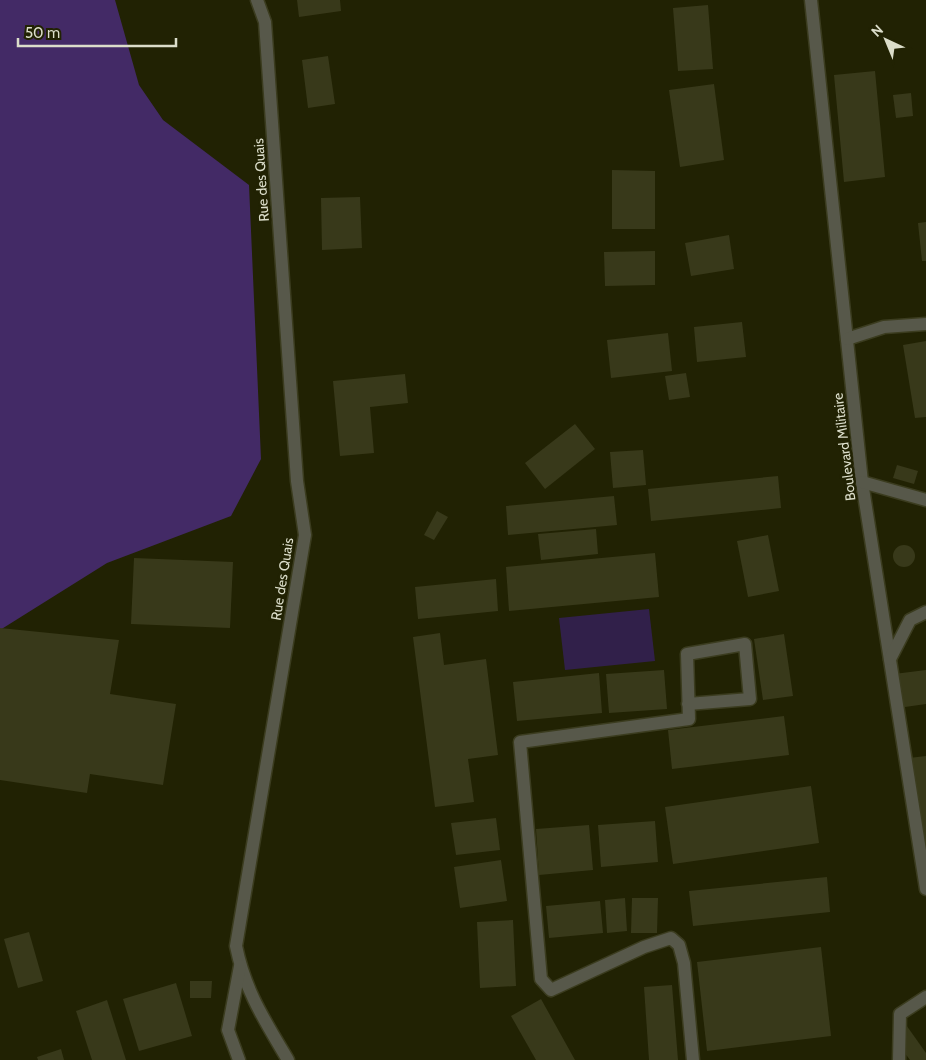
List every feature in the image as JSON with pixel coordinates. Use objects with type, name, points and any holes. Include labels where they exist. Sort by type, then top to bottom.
[{"type":"street","name":"Rue des Quais","points":[[257,0],[265,22],[297,481],[305,535],[236,946],[240,965],[254,1003],[288,1060]]},
{"type":"street","name":"Boulevard Militaire","points":[[811,0],[862,482],[926,889]]},
{"type":"street","points":[[847,339],[884,327],[926,324]]},
{"type":"street","points":[[862,482],[926,500]]},
{"type":"street","points":[[890,659],[910,620],[926,612]]},
{"type":"street","points":[[688,704],[750,699],[745,644],[687,654],[688,704],[689,718],[520,742],[541,979],[551,990],[644,947],[671,938],[679,945],[684,963],[693,1060]]},
{"type":"street","points":[[239,1060],[228,1030],[240,965]]},
{"type":"street","points":[[899,1060],[900,1014],[926,997]]},
{"type":"shaded area","points":[[0,0],[115,0],[139,85],[163,120],[249,185],[261,459],[231,516],[107,563],[0,630]]},
{"type":"shaded area","points":[[649,609],[655,661],[565,670],[559,618]]},
{"type":"building","points":[[297,0],[340,0],[341,11],[299,17]]},
{"type":"building","points":[[708,5],[713,69],[678,71],[673,8]]},
{"type":"building","points":[[328,56],[335,104],[308,108],[302,60]]},
{"type":"building","points":[[875,71],[885,177],[844,182],[834,75]]},
{"type":"building","points":[[714,84],[724,160],[680,167],[669,90]]},
{"type":"building","points":[[911,93],[913,116],[896,118],[893,95]]},
{"type":"building","points":[[612,170],[655,171],[655,229],[612,229]]},
{"type":"building","points":[[360,197],[362,248],[322,250],[321,198]]},
{"type":"building","points":[[926,222],[926,261],[922,261],[918,223]]},
{"type":"building","points":[[729,235],[734,269],[691,276],[685,243]]},
{"type":"building","points":[[655,251],[655,285],[605,286],[604,252]]},
{"type":"building","points":[[742,322],[746,357],[697,362],[694,327]]},
{"type":"building","points":[[668,333],[672,371],[611,378],[607,340]]},
{"type":"building","points":[[926,341],[926,417],[915,418],[903,345]]},
{"type":"building","points":[[686,373],[690,397],[669,400],[665,376]]},
{"type":"building","points":[[405,374],[408,403],[370,407],[374,453],[340,456],[333,381]]},
{"type":"building","points":[[575,424],[595,449],[545,489],[525,463]]},
{"type":"building","points":[[643,450],[646,485],[613,488],[610,452]]},
{"type":"building","points":[[897,465],[918,471],[914,484],[893,478]]},
{"type":"building","points":[[778,476],[781,508],[651,521],[648,489]]},
{"type":"building","points":[[614,496],[617,525],[508,535],[506,506]]},
{"type":"building","points":[[437,511],[448,517],[434,540],[424,535]]},
{"type":"building","points":[[596,529],[598,554],[541,560],[538,534]]},
{"type":"building","points":[[768,535],[779,591],[748,597],[737,541]]},
{"type":"building","points":[[904,545],[912,548],[915,556],[912,564],[904,567],[896,564],[893,556],[896,548]]},
{"type":"building","points":[[655,553],[659,597],[509,611],[506,567]]},
{"type":"building","points":[[134,558],[233,562],[230,628],[131,624]]},
{"type":"building","points":[[496,579],[498,611],[418,619],[415,587]]},
{"type":"building","points":[[0,628],[119,640],[110,694],[176,704],[163,785],[90,774],[87,793],[0,780]]},
{"type":"building","points":[[440,633],[444,665],[486,659],[498,755],[468,759],[474,802],[435,807],[413,637]]},
{"type":"building","points":[[784,634],[793,696],[763,700],[754,639]]},
{"type":"building","points":[[664,670],[667,709],[609,713],[606,674]]},
{"type":"building","points":[[926,670],[926,704],[898,708],[894,674]]},
{"type":"building","points":[[599,673],[602,713],[517,721],[513,682]]},
{"type":"building","points":[[784,716],[789,755],[672,769],[668,730]]},
{"type":"building","points":[[926,756],[926,852],[909,758]]},
{"type":"building","points":[[811,786],[819,843],[673,864],[665,807]]},
{"type":"building","points":[[496,818],[500,850],[456,855],[451,823]]},
{"type":"building","points":[[655,821],[658,862],[601,867],[598,825]]},
{"type":"building","points":[[589,825],[593,870],[539,875],[536,829]]},
{"type":"building","points":[[501,860],[507,901],[460,908],[454,867]]},
{"type":"building","points":[[827,877],[830,912],[693,926],[689,891]]},
{"type":"building","points":[[625,898],[627,931],[607,933],[605,900]]},
{"type":"building","points":[[632,898],[658,898],[657,933],[631,933]]},
{"type":"building","points":[[600,901],[603,933],[549,938],[546,906]]},
{"type":"building","points":[[513,920],[516,986],[480,988],[477,922]]},
{"type":"building","points":[[29,932],[43,981],[18,988],[4,939]]},
{"type":"building","points":[[821,947],[831,1036],[707,1051],[697,962]]},
{"type":"building","points":[[190,981],[212,981],[211,998],[190,998]]},
{"type":"building","points":[[176,983],[192,1036],[139,1051],[123,999]]},
{"type":"building","points":[[672,985],[678,1060],[649,1060],[644,987]]},
{"type":"building","points":[[541,999],[575,1060],[536,1060],[511,1016]]},
{"type":"building","points":[[107,1000],[126,1060],[92,1060],[76,1011]]},
{"type":"building","points":[[904,1022],[926,1053],[926,1060],[910,1060],[899,1045]]},
{"type":"building","points":[[61,1049],[64,1060],[38,1060],[37,1057]]}]
